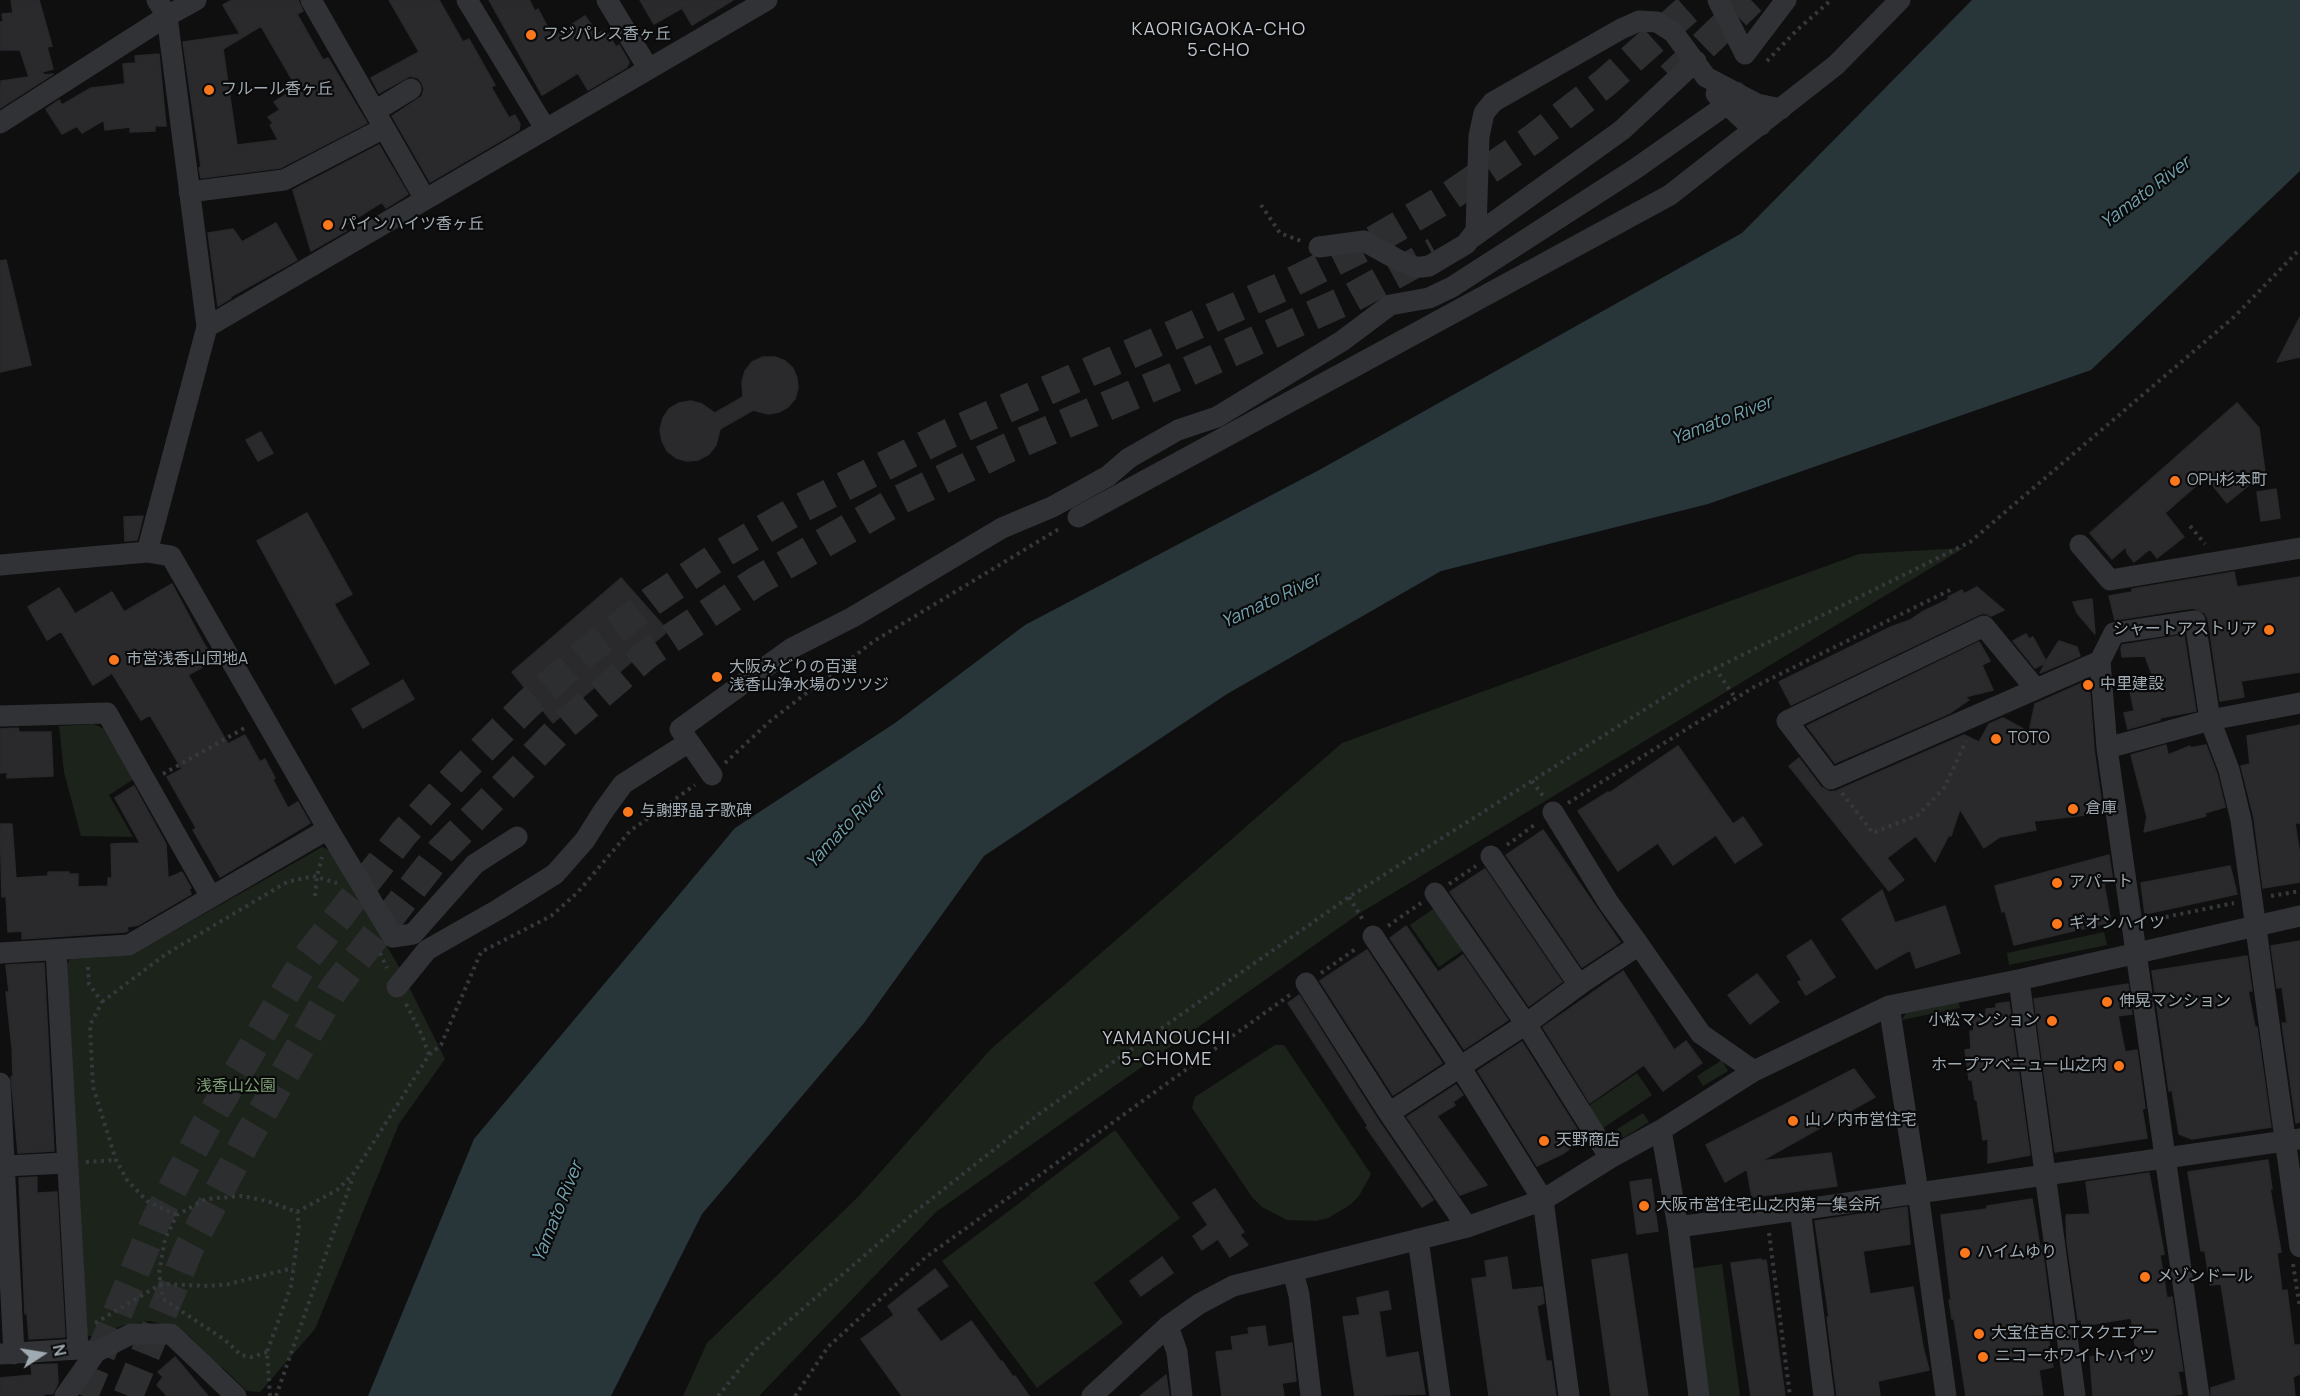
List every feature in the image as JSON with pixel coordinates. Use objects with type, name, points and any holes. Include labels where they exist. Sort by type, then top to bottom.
[{"type":"street","points":[[0,123],[162,8],[196,0]]},
{"type":"street","points":[[311,0],[425,199]]},
{"type":"street","points":[[467,0],[545,128]]},
{"type":"street","points":[[607,0],[648,68]]},
{"type":"street","points":[[1718,0],[1745,54],[1786,0]]},
{"type":"street","points":[[207,327],[756,3]]},
{"type":"street","points":[[1078,517],[1670,195],[1836,65],[1890,4]]},
{"type":"street","points":[[147,552],[207,327],[162,8]]},
{"type":"street","points":[[1473,237],[1476,231],[1479,136],[1484,113],[1493,102],[1621,29],[1640,21],[1657,22],[1673,32],[1717,95],[1781,109]]},
{"type":"street","points":[[1318,247],[1364,241],[1415,267],[1429,266],[1466,244],[1701,69]]},
{"type":"street","points":[[189,192],[284,180],[379,119],[411,89]]},
{"type":"street","points":[[1731,98],[1747,123],[1761,125]]},
{"type":"street","points":[[712,775],[680,729],[792,648],[853,617],[1002,528],[1052,507],[1108,476],[1129,458],[1178,430],[1217,417],[1342,341],[1390,305],[1429,298],[1452,287],[1635,169],[1731,98]]},
{"type":"street","points":[[2080,545],[2110,580],[2300,548]]},
{"type":"street","points":[[0,566],[147,552],[171,556],[393,937],[413,934],[475,864],[517,837]]},
{"type":"street","points":[[2199,1396],[2107,748],[2100,661],[2114,633],[2195,621],[2210,720],[2229,770],[2241,820],[2292,1139],[2297,1255]]},
{"type":"street","points":[[2035,688],[1984,626],[1786,721],[1832,779],[2100,661]]},
{"type":"street","points":[[2107,748],[2210,720],[2300,702]]},
{"type":"street","points":[[0,716],[107,713],[211,897]]},
{"type":"street","points":[[397,987],[427,950],[500,909],[555,873],[585,840],[623,784],[689,742]]},
{"type":"street","points":[[1548,805],[1608,902],[1701,1034],[1754,1071]]},
{"type":"street","points":[[0,953],[129,945],[329,829]]},
{"type":"street","points":[[1491,856],[1579,985]]},
{"type":"street","points":[[1435,893],[1526,1024],[1610,1158]]},
{"type":"street","points":[[1092,1396],[1168,1326],[1199,1304],[1233,1286],[1467,1227],[1544,1200],[1754,1071],[1889,1006],[2019,980],[2300,916]]},
{"type":"street","points":[[1368,927],[1544,1200],[1569,1396]]},
{"type":"street","points":[[1389,1113],[1459,1065],[1526,1024],[1579,985],[1640,945]]},
{"type":"street","points":[[56,950],[66,1163],[84,1343],[65,1396]]},
{"type":"street","points":[[2019,980],[2047,1174],[2075,1396]]},
{"type":"street","points":[[1306,983],[1389,1113],[1467,1227]]},
{"type":"street","points":[[1889,1006],[1946,1396]]},
{"type":"street","points":[[0,1083],[7,1354],[131,1334],[171,1334],[234,1396]]},
{"type":"street","points":[[1661,1130],[1678,1227],[1699,1396]]},
{"type":"street","points":[[1678,1227],[2166,1159],[2292,1139]]},
{"type":"street","points":[[4,1174],[66,1163]]},
{"type":"street","points":[[1800,1209],[1824,1396]]},
{"type":"street","points":[[1418,1239],[1440,1396]]},
{"type":"street","points":[[1293,1272],[1299,1295],[1311,1396]]},
{"type":"street","points":[[1168,1326],[1176,1352],[1182,1396]]},
{"type":"path","points":[[1766,62],[1796,31],[1832,0]]},
{"type":"path","points":[[1261,205],[1280,233],[1318,247]]},
{"type":"path","points":[[718,1396],[756,1349],[915,1212],[1039,1114],[1349,897],[1688,682],[1970,542],[2234,317],[2300,249]]},
{"type":"path","points":[[267,1352],[252,1357],[241,1355],[225,1340],[163,1299],[159,1273],[165,1239],[177,1215],[206,1199],[242,1196],[267,1201],[297,1212],[338,1190],[354,1173],[429,1055],[441,1045],[481,952],[551,916],[577,892],[630,831],[712,775],[769,722],[874,641],[1078,517]]},
{"type":"path","points":[[795,1396],[828,1347],[926,1257],[1306,983],[1368,927],[1435,893],[1491,856],[1548,805],[1754,687],[1954,588]]},
{"type":"path","points":[[1715,668],[1736,699]]},
{"type":"path","points":[[1832,779],[1873,833],[1918,814],[1944,788],[1979,713]]},
{"type":"path","points":[[147,784],[264,716]]},
{"type":"path","points":[[1532,781],[1548,805]]},
{"type":"path","points":[[315,896],[317,876],[329,829]]},
{"type":"path","points":[[177,1215],[147,1201],[127,1180],[116,1160],[93,1088],[90,1025],[102,1002],[166,954],[287,882],[317,876],[336,882],[342,890]]},
{"type":"path","points":[[2132,924],[2300,891]]},
{"type":"path","points":[[1349,897],[1368,927]]},
{"type":"path","points":[[375,943],[422,1035],[429,1055]]},
{"type":"path","points":[[87,948],[89,984],[102,1002]]},
{"type":"path","points":[[66,1163],[116,1160]]},
{"type":"path","points":[[276,1396],[354,1173]]},
{"type":"path","points":[[270,1396],[267,1352],[291,1286],[299,1226],[297,1212]]},
{"type":"path","points":[[1768,1231],[1790,1396]]},
{"type":"path","points":[[2297,1255],[2300,1308]]},
{"type":"path","points":[[84,1343],[94,1324],[161,1284],[209,1286],[228,1284],[293,1268]]},
{"type":"green space","points":[[1964,548],[1360,913],[936,1212],[759,1396],[683,1396],[707,1343],[858,1197],[991,1049],[1342,743],[1859,554]]},
{"type":"green space","points":[[94,724],[104,729],[134,779],[109,795],[133,837],[81,836],[64,772],[59,726]]},
{"type":"green space","name":"浅香山公園","points":[[322,847],[332,851],[399,967],[445,1059],[399,1124],[315,1329],[260,1392],[247,1391],[222,1367],[216,1372],[190,1337],[174,1327],[150,1321],[124,1325],[96,1336],[85,1336],[64,968],[70,959],[132,955]]},
{"type":"green space","points":[[1436,907],[1465,949],[1439,967],[1410,925]]},
{"type":"green space","points":[[2104,932],[2107,945],[2009,965],[2007,953]]},
{"type":"green space","points":[[1957,996],[1960,1008],[1902,1020],[1908,1009]]},
{"type":"green space","points":[[1275,1045],[1284,1045],[1371,1174],[1359,1196],[1350,1205],[1328,1218],[1316,1221],[1287,1220],[1262,1207],[1252,1197],[1192,1108],[1195,1097]]},
{"type":"green space","points":[[1722,1060],[1728,1071],[1703,1086],[1697,1076]]},
{"type":"green space","points":[[1637,1073],[1652,1095],[1599,1131],[1584,1109]]},
{"type":"green space","points":[[1643,1113],[1649,1122],[1623,1138],[1617,1129]]},
{"type":"green space","points":[[1115,1130],[1180,1218],[1094,1283],[1123,1323],[1037,1388],[942,1261],[1029,1196],[1034,1203],[1029,1195]]},
{"type":"green space","points":[[1722,1264],[1740,1396],[1705,1396],[1688,1269]]},
{"type":"water","name":"Yamato River","points":[[1972,0],[2300,0],[2300,171],[2091,370],[1708,504],[1441,571],[1227,694],[984,856],[864,1023],[702,1214],[611,1396],[368,1396],[474,1139],[735,828],[895,723],[1025,625],[1321,469],[1742,233]]},
{"type":"building","points":[[11,0],[39,0],[52,46],[47,47],[53,69],[42,72],[44,75],[53,74],[0,108],[1,81],[29,77],[20,50],[0,50],[0,22],[3,22],[2,14],[13,13]]},
{"type":"building","points":[[232,0],[298,0],[303,11],[297,14],[323,60],[328,58],[367,123],[280,168],[201,178],[183,42],[240,34],[223,5]],"holes":[[[261,26],[297,88],[274,102],[280,110],[268,117],[273,123],[270,125],[278,140],[237,145],[223,49]]]},
{"type":"building","points":[[389,0],[439,0],[463,42],[469,39],[495,85],[491,87],[509,118],[515,115],[520,124],[519,130],[430,182],[392,116],[422,96],[424,89],[422,83],[418,78],[410,76],[379,93],[371,78],[419,52]]},
{"type":"building","points":[[489,0],[529,0],[535,11],[538,9],[553,37],[585,16],[598,34],[605,30],[616,47],[619,45],[629,62],[627,67],[588,90],[578,73],[542,95]]},
{"type":"building","points":[[640,0],[733,0],[692,25],[682,8],[654,24]]},
{"type":"building","points":[[159,54],[166,126],[155,126],[155,131],[130,132],[130,127],[105,130],[104,120],[82,133],[77,126],[62,134],[46,109],[59,100],[62,105],[91,88],[125,84],[123,64],[136,63],[135,56]]},
{"type":"building","points":[[379,145],[408,194],[386,208],[382,202],[344,226],[346,231],[311,251],[293,190]]},
{"type":"building","points":[[276,223],[297,260],[218,306],[208,233],[233,229],[242,242]]},
{"type":"building","points":[[6,260],[31,365],[0,372],[0,261]]},
{"type":"building","points":[[2300,317],[2300,357],[2277,362]]},
{"type":"building","points":[[763,357],[775,357],[785,361],[793,368],[798,388],[795,399],[788,407],[768,414],[753,410],[720,429],[716,445],[709,454],[698,460],[687,461],[676,458],[667,451],[660,430],[663,418],[669,409],[679,403],[691,401],[702,404],[715,413],[743,397],[742,382],[745,371],[752,362]]},
{"type":"building","name":"OPH杉本町","points":[[2237,403],[2259,428],[2265,472],[2227,503],[2206,477],[2165,513],[2184,537],[2157,558],[2150,549],[2134,562],[2127,553],[2126,547],[2112,559],[2090,533]]},
{"type":"building","points":[[261,432],[273,453],[258,461],[246,440]]},
{"type":"building","points":[[2276,489],[2280,518],[2261,521],[2257,492]]},
{"type":"building","points":[[307,513],[352,594],[334,604],[369,664],[335,684],[257,541]]},
{"type":"building","points":[[143,516],[137,540],[125,541],[124,517]]},
{"type":"building","points":[[2234,572],[2237,587],[2300,577],[2300,672],[2241,681],[2244,697],[2220,701],[2208,619],[2205,613],[2193,608],[2115,620],[2109,596],[2132,592],[2132,589]]},
{"type":"building","points":[[621,578],[668,631],[615,676],[611,673],[553,723],[512,672]]},
{"type":"building","points":[[172,584],[215,660],[188,675],[228,744],[245,735],[260,762],[265,759],[288,808],[298,802],[310,823],[220,877],[193,830],[196,828],[167,777],[182,769],[150,715],[141,720],[112,673],[93,685],[61,631],[47,640],[28,607],[59,588],[75,614],[112,592],[124,612]]},
{"type":"building","points":[[1977,587],[2004,610],[1991,616],[1984,613],[1978,615],[1791,705],[1779,682],[1891,627],[1910,620],[1962,590],[1964,594]]},
{"type":"building","points":[[2092,599],[2095,634],[2077,613],[2073,602]]},
{"type":"building","points":[[2026,634],[2029,639],[2033,637],[2046,661],[2059,641],[2077,647],[2080,656],[2040,673],[2045,663],[2035,668],[2013,641]]},
{"type":"building","points":[[2184,635],[2196,711],[2160,718],[2160,720],[2128,729],[2124,713],[2134,711],[2130,691],[2156,685],[2145,656],[2122,657],[2122,645]]},
{"type":"building","points":[[1979,642],[1990,661],[1982,665],[1993,690],[1965,697],[1969,700],[1950,713],[1835,763],[1807,726]]},
{"type":"building","points":[[403,680],[414,699],[363,728],[352,709]]},
{"type":"building","points":[[2089,680],[2094,749],[2103,813],[2034,821],[2036,830],[2000,837],[1984,848],[1960,809],[1951,836],[1949,835],[1935,862],[1916,836],[1887,858],[1904,880],[1889,891],[1789,766],[1799,758],[1821,787],[1830,792],[1836,791],[1964,735],[1979,742],[1989,724],[2003,718],[2029,732],[2035,704]]},
{"type":"building","points":[[2300,725],[2300,823],[2295,823],[2300,856],[2300,882],[2263,888],[2254,818],[2241,766],[2250,764],[2247,736]]},
{"type":"building","points":[[18,728],[19,732],[51,732],[53,776],[7,778],[7,772],[0,773],[0,729]]},
{"type":"building","points":[[2166,745],[2168,755],[2190,746],[2190,748],[2206,745],[2217,774],[2225,807],[2205,813],[2206,816],[2144,832],[2147,817],[2131,755]]},
{"type":"building","points":[[1678,746],[1733,824],[1743,817],[1762,845],[1735,863],[1716,835],[1673,865],[1658,843],[1618,871],[1578,811],[1609,793]]},
{"type":"building","points":[[134,786],[166,844],[168,878],[182,872],[191,888],[189,889],[191,894],[138,925],[127,927],[128,931],[125,932],[22,939],[22,931],[8,932],[6,896],[2,897],[0,824],[12,824],[16,878],[48,876],[48,872],[69,872],[69,874],[78,874],[78,887],[108,886],[108,878],[112,878],[111,844],[140,843],[115,798]]},
{"type":"building","points":[[1543,830],[1620,942],[1582,967],[1506,855]]},
{"type":"building","points":[[2109,855],[2113,882],[2104,884],[2111,922],[2014,945],[2005,911],[2002,912],[1995,886]]},
{"type":"building","points":[[2230,866],[2237,894],[2145,914],[2141,883]]},
{"type":"building","points":[[1485,869],[1562,982],[1529,1006],[1450,892]]},
{"type":"building","points":[[1882,890],[1895,923],[1945,906],[1960,953],[1916,968],[1910,950],[1876,969],[1842,919]]},
{"type":"building","points":[[1406,926],[1438,972],[1463,955],[1508,1020],[1464,1049],[1390,938]]},
{"type":"building","points":[[1811,940],[1835,977],[1806,995],[1798,982],[1802,980],[1787,956]]},
{"type":"building","points":[[2300,941],[2300,1122],[2296,1123],[2282,1023],[2287,1023],[2282,987],[2277,988],[2271,946]]},
{"type":"building","points":[[1367,950],[1442,1063],[1393,1095],[1320,981]]},
{"type":"building","points":[[2247,956],[2252,991],[2248,991],[2255,1027],[2257,1027],[2271,1127],[2192,1139],[2179,1134],[2172,1090],[2169,1091],[2152,971]]},
{"type":"building","points":[[44,963],[54,1151],[18,1153],[11,1077],[13,1076],[12,1048],[6,992],[9,992],[6,965]]},
{"type":"building","points":[[1623,971],[1674,1050],[1686,1041],[1702,1063],[1663,1091],[1644,1065],[1590,1103],[1543,1027]]},
{"type":"building","points":[[1757,974],[1779,1002],[1750,1024],[1728,995]]},
{"type":"building","points":[[2128,984],[2132,1014],[2118,1016],[2125,1052],[2137,1050],[2147,1138],[2055,1152],[2034,999]]},
{"type":"building","points":[[1299,995],[1378,1120],[1433,1200],[1422,1207],[1366,1127],[1368,1126],[1288,1003]]},
{"type":"building","points":[[2009,1002],[2030,1155],[1988,1163],[1988,1139],[1983,1140],[1977,1100],[1975,1100],[1972,1080],[1969,1080],[1965,1050],[1971,1049],[1970,1031],[1974,1031],[1972,1019],[1986,1014],[1986,1009],[1996,1008],[1996,1004]]},
{"type":"building","points":[[1522,1042],[1583,1139],[1564,1153],[1537,1166],[1478,1071]]},
{"type":"building","name":"山ノ内市営住宅","points":[[1854,1069],[1875,1097],[1761,1161],[1831,1153],[1837,1186],[1752,1197],[1747,1169],[1725,1182],[1706,1145]]},
{"type":"building","points":[[1456,1085],[1463,1095],[1453,1102],[1455,1105],[1437,1116],[1487,1185],[1460,1195],[1407,1117]]},
{"type":"building","points":[[2268,1160],[2272,1189],[2270,1189],[2281,1252],[2277,1253],[2282,1291],[2287,1290],[2294,1345],[2300,1345],[2300,1374],[2293,1377],[2295,1396],[2211,1396],[2211,1388],[2236,1380],[2221,1284],[2210,1285],[2205,1251],[2201,1251],[2188,1172]]},
{"type":"building","points":[[2149,1173],[2164,1254],[2160,1255],[2167,1298],[2172,1297],[2183,1371],[2178,1371],[2182,1394],[2093,1396],[2090,1357],[2136,1351],[2131,1318],[2082,1326],[2081,1319],[2078,1320],[2067,1242],[2066,1215],[2090,1214],[2086,1182]]},
{"type":"building","points":[[37,1177],[37,1193],[57,1192],[65,1337],[29,1339],[27,1313],[25,1314],[19,1178]]},
{"type":"building","name":"大阪市営住宅山之内第一集会所","points":[[1651,1179],[1658,1231],[1637,1234],[1630,1182]]},
{"type":"building","points":[[1215,1189],[1244,1232],[1240,1235],[1248,1245],[1230,1257],[1218,1239],[1202,1250],[1193,1236],[1208,1225],[1193,1203]]},
{"type":"building","points":[[2032,1199],[2040,1247],[2042,1246],[2052,1324],[2046,1325],[2053,1367],[2039,1370],[2043,1395],[1966,1396],[1949,1300],[1951,1300],[1941,1215],[1987,1209],[1987,1206]]},
{"type":"building","points":[[1907,1207],[1910,1244],[1863,1251],[1870,1294],[1913,1287],[1929,1370],[1878,1381],[1880,1396],[1837,1396],[1827,1317],[1829,1317],[1815,1221]]},
{"type":"building","points":[[1627,1254],[1648,1396],[1611,1396],[1592,1260]]},
{"type":"building","points":[[1162,1257],[1173,1273],[1141,1296],[1130,1281]]},
{"type":"building","points":[[1507,1257],[1512,1290],[1542,1287],[1544,1303],[1537,1306],[1546,1361],[1551,1361],[1556,1396],[1489,1396],[1472,1279],[1487,1277],[1485,1261]]},
{"type":"building","points":[[1761,1259],[1761,1261],[1766,1260],[1785,1396],[1751,1396],[1731,1263]]},
{"type":"building","points":[[935,1269],[948,1286],[916,1309],[941,1342],[971,1321],[1029,1396],[902,1396],[861,1339],[894,1315],[888,1306]]},
{"type":"building","points":[[1388,1291],[1391,1309],[1379,1311],[1386,1358],[1418,1352],[1425,1394],[1355,1396],[1343,1317],[1360,1315],[1357,1298]]},
{"type":"building","points":[[1265,1326],[1268,1347],[1292,1343],[1296,1381],[1282,1383],[1284,1396],[1222,1396],[1216,1352],[1233,1350],[1231,1337],[1249,1334],[1248,1328]]},
{"type":"building","points":[[175,1357],[208,1396],[167,1396],[157,1385],[163,1377],[158,1372]]},
{"type":"building","points":[[57,1364],[58,1383],[53,1394],[0,1396],[0,1378],[32,1375],[31,1365]]},
{"type":"building","points":[[1166,1375],[1169,1396],[1140,1396]]},
{"type":"tunnel","points":[[83,1396],[157,1218],[205,1127],[305,960],[404,833],[463,769],[528,704],[585,653],[652,601],[723,553],[797,510],[948,434],[1282,287],[1363,247],[1450,196],[1533,139],[1606,82],[1698,0]]},
{"type":"tunnel","points":[[1671,77],[1751,0]]},
{"type":"tunnel","points":[[128,1396],[189,1248],[249,1135],[333,990],[441,851],[563,726],[647,654],[757,581],[897,501],[1008,448],[1187,372],[1353,297],[1435,252]]},
{"type":"place","name":"フジパレス香ヶ丘","points":[[531,35]]},
{"type":"place","name":"フルール香ヶ丘","points":[[209,90]]},
{"type":"place","name":"パインハイツ香ヶ丘","points":[[328,225]]},
{"type":"place","name":"OPH杉本町","points":[[2175,481]]},
{"type":"place","name":"シャートアストリア","points":[[2269,630]]},
{"type":"place","name":"市営浅香山団地A","points":[[114,660]]},
{"type":"place","name":"大阪みどりの百選 浅香山浄水場のツツジ","points":[[717,677]]},
{"type":"place","name":"中里建設","points":[[2088,685]]},
{"type":"place","name":"TOTO","points":[[1996,739]]},
{"type":"place","name":"倉庫","points":[[2073,809]]},
{"type":"place","name":"与謝野晶子歌碑","points":[[628,812]]},
{"type":"place","name":"アパート","points":[[2057,883]]},
{"type":"place","name":"ギオンハイツ","points":[[2057,924]]},
{"type":"place","name":"伸晃マンション","points":[[2107,1002]]},
{"type":"place","name":"小松マンション","points":[[2052,1021]]},
{"type":"place","name":"ホープアベニュー山之内","points":[[2119,1066]]},
{"type":"place","name":"山ノ内市営住宅","points":[[1793,1121]]},
{"type":"place","name":"天野商店","points":[[1544,1141]]},
{"type":"place","name":"大阪市営住宅山之内第一集会所","points":[[1644,1206]]},
{"type":"place","name":"ハイムゆり","points":[[1965,1253]]},
{"type":"place","name":"メゾンドール","points":[[2145,1277]]},
{"type":"place","name":"大宝住吉C.Tスクエアー","points":[[1979,1334]]},
{"type":"place","name":"ニコーホワイトハイツ","points":[[1983,1357]]},
{"type":"district","name":"KAORIGAOKA-CHO 5-CHO","points":[[1219,40]]},
{"type":"district","name":"YAMANOUCHI 5-CHOME","points":[[1167,1049]]}]
